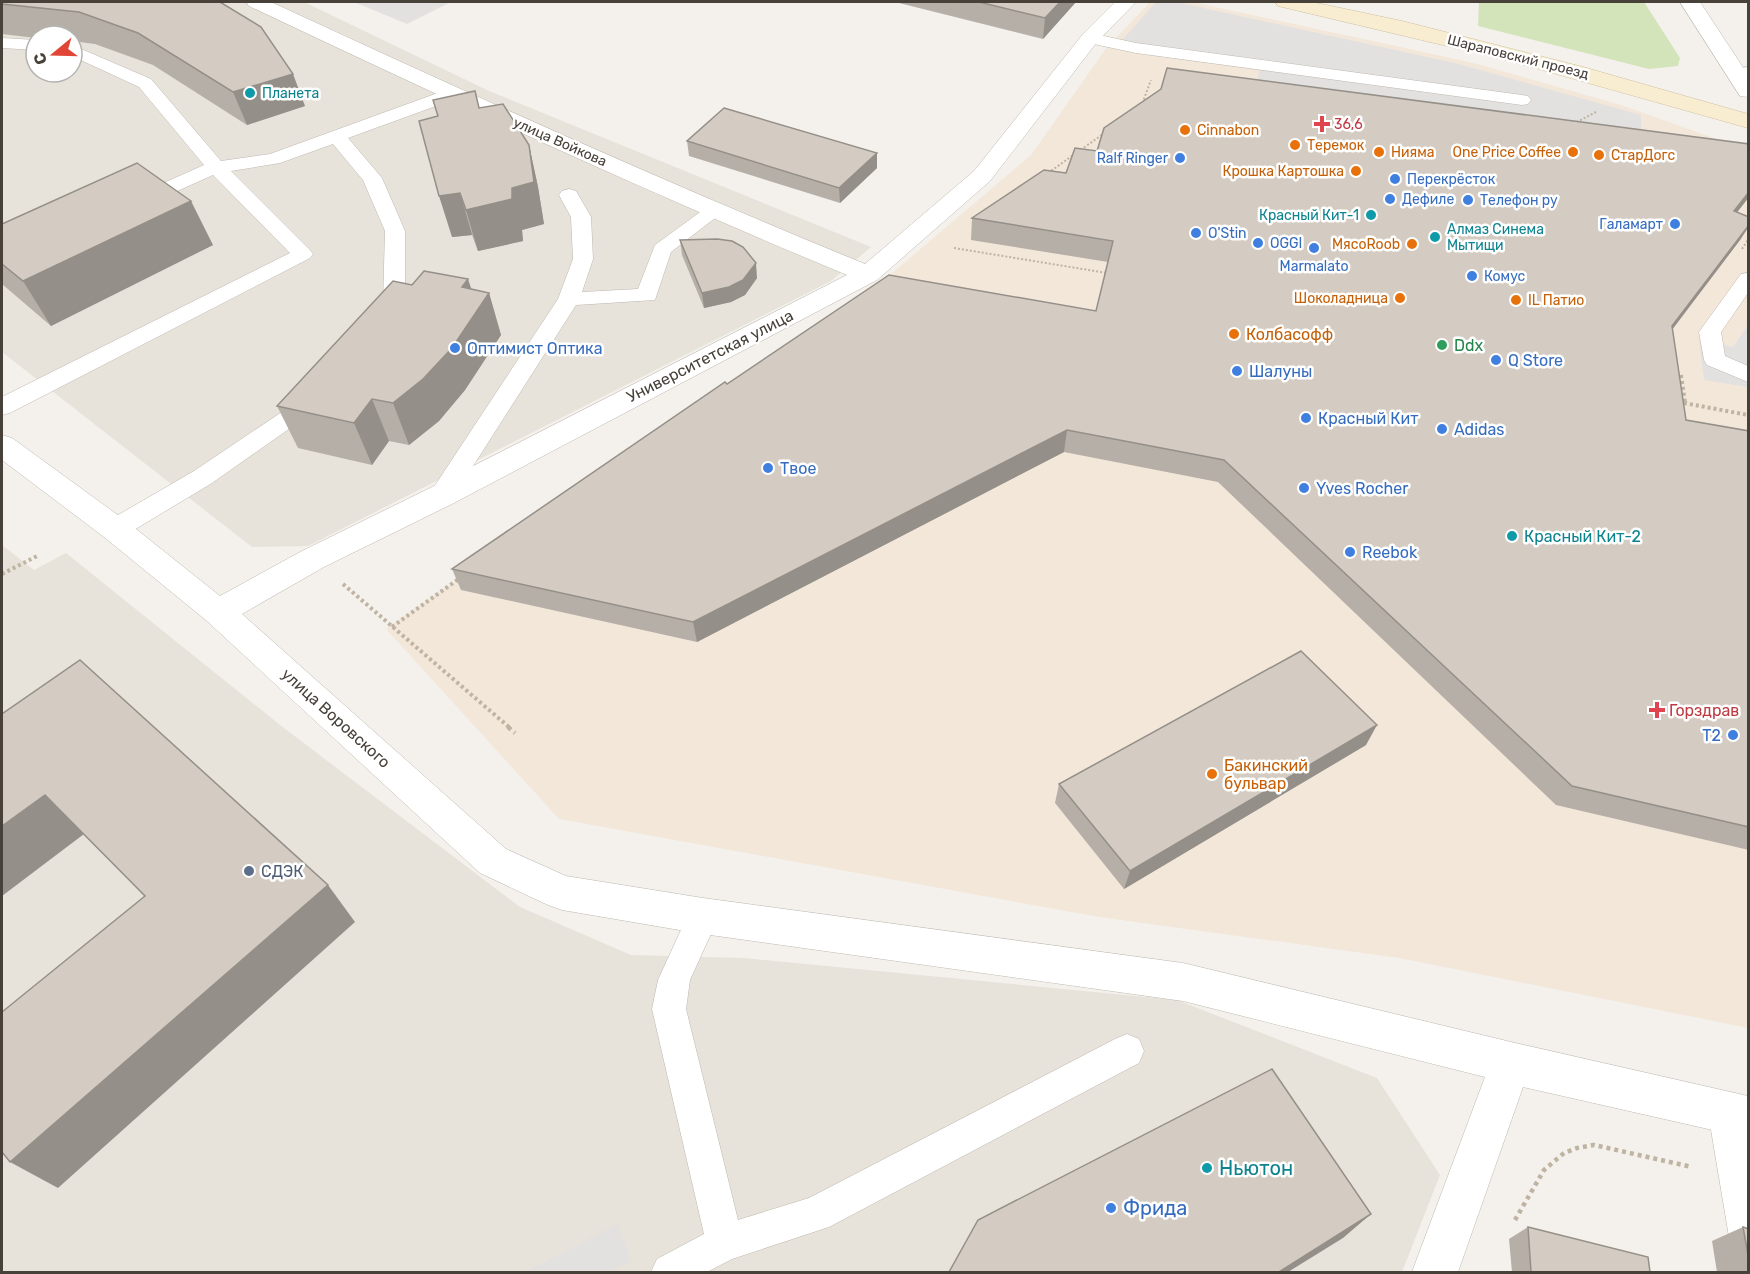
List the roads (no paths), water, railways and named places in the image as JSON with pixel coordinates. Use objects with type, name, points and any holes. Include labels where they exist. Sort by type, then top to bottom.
[{"type":"main road","name":"Шараповский проезд","points":[[1285,2],[1526,58],[1749,121]]},
{"type":"street","name":"улица Войкова","points":[[256,2],[452,94],[714,211],[868,274]]},
{"type":"street","name":"Университетская улица","points":[[218,612],[313,559],[441,496],[868,274],[982,176],[1090,39],[1126,2]]},
{"type":"street","points":[[1690,2],[1749,91]]},
{"type":"street","name":"улица Воровского","points":[[2,445],[115,529],[218,612],[493,861],[562,893],[703,916],[1183,982],[1511,1064],[1737,1114]]},
{"type":"street","points":[[1435,1272],[1511,1064]]},
{"type":"lane","points":[[1090,39],[1158,51],[1522,100]]},
{"type":"lane","points":[[2,43],[24,44]]},
{"type":"lane","points":[[2,407],[303,254],[216,167],[145,84],[84,56]]},
{"type":"lane","points":[[1749,72],[1749,78]]},
{"type":"lane","points":[[120,210],[216,167],[273,159],[452,94]]},
{"type":"lane","points":[[335,135],[372,178],[394,231],[394,305],[375,332]]},
{"type":"lane","points":[[441,496],[569,299],[583,259],[581,217],[569,195]]},
{"type":"lane","points":[[569,299],[647,295],[662,249],[714,211]]},
{"type":"lane","points":[[1749,279],[1710,332],[1715,360],[1749,375]]},
{"type":"lane","points":[[115,529],[203,477],[337,385]]},
{"type":"lane","points":[[703,916],[674,980],[669,1009],[725,1243]]},
{"type":"lane","points":[[670,1272],[725,1243],[816,1214],[1127,1052]]},
{"type":"lane","points":[[1737,1114],[1737,1178],[1749,1237]]},
{"type":"place","name":"Планета","points":[[250,93]]},
{"type":"place","name":"36,6","points":[[1322,124]]},
{"type":"place","name":"Cinnabon","points":[[1185,130]]},
{"type":"place","name":"Теремок","points":[[1295,145]]},
{"type":"place","name":"Нияма","points":[[1379,152]]},
{"type":"place","name":"One Price Coffee","points":[[1573,152]]},
{"type":"place","name":"СтарДогс","points":[[1599,155]]},
{"type":"place","name":"Ralf Ringer","points":[[1180,158]]},
{"type":"place","name":"Крошка Картошка","points":[[1356,171]]},
{"type":"place","name":"Перекрёсток","points":[[1395,179]]},
{"type":"place","name":"Дефиле","points":[[1390,199]]},
{"type":"place","name":"Телефон ру","points":[[1468,200]]},
{"type":"place","name":"Красный Кит-1","points":[[1371,215]]},
{"type":"place","name":"Галамарт","points":[[1675,224]]},
{"type":"place","name":"O'Stin","points":[[1196,233]]},
{"type":"place","name":"Алмаз Синема Мытищи","points":[[1435,237]]},
{"type":"place","name":"OGGI","points":[[1258,243]]},
{"type":"place","name":"МясоRoob","points":[[1412,244]]},
{"type":"place","name":"Marmalato","points":[[1314,248]]},
{"type":"place","name":"Комус","points":[[1472,276]]},
{"type":"place","name":"Шоколадница","points":[[1400,298]]},
{"type":"place","name":"IL Патио","points":[[1516,300]]},
{"type":"place","name":"Колбасофф","points":[[1234,334]]},
{"type":"place","name":"Ddx","points":[[1442,345]]},
{"type":"place","name":"Оптимист Оптика","points":[[455,348]]},
{"type":"place","name":"Q Store","points":[[1496,360]]},
{"type":"place","name":"Шалуны","points":[[1237,371]]},
{"type":"place","name":"Красный Кит","points":[[1306,418]]},
{"type":"place","name":"Adidas","points":[[1442,429]]},
{"type":"place","name":"Твое","points":[[768,468]]},
{"type":"place","name":"Yves Rocher","points":[[1304,488]]},
{"type":"place","name":"Красный Кит-2","points":[[1512,536]]},
{"type":"place","name":"Reebok","points":[[1350,552]]},
{"type":"place","name":"Горздрав","points":[[1657,710]]},
{"type":"place","name":"T2","points":[[1733,735]]},
{"type":"place","name":"Бакинский бульвар","points":[[1212,774]]},
{"type":"place","name":"СДЭК","points":[[249,871]]},
{"type":"place","name":"Ньютон","points":[[1207,1168]]},
{"type":"place","name":"Фрида","points":[[1111,1208]]}]
